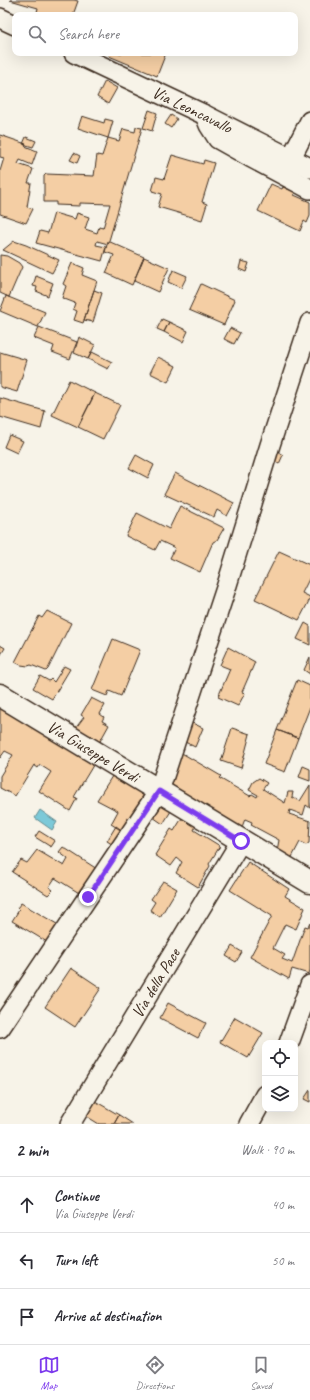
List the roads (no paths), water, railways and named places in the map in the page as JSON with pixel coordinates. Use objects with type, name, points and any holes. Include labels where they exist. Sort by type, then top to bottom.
[{"type":"street","points":[[0,18],[12,24]]},
{"type":"street","name":"Via Leoncavallo","points":[[80,56],[310,168]]},
{"type":"street","points":[[205,116],[218,139],[310,189]]},
{"type":"street","points":[[291,158],[310,121]]},
{"type":"street","points":[[0,1028],[159,791],[227,585],[270,445],[310,323]]},
{"type":"street","name":"Via Giuseppe Verdi","points":[[0,695],[310,882]]},
{"type":"street","name":"Via della Pace","points":[[70,1124],[241,841]]},
{"type":"street","points":[[290,1040],[310,985]]},
{"type":"street","points":[[249,1124],[262,1100]]},
{"type":"water","points":[[40,810],[57,822],[52,830],[35,818]]}]
